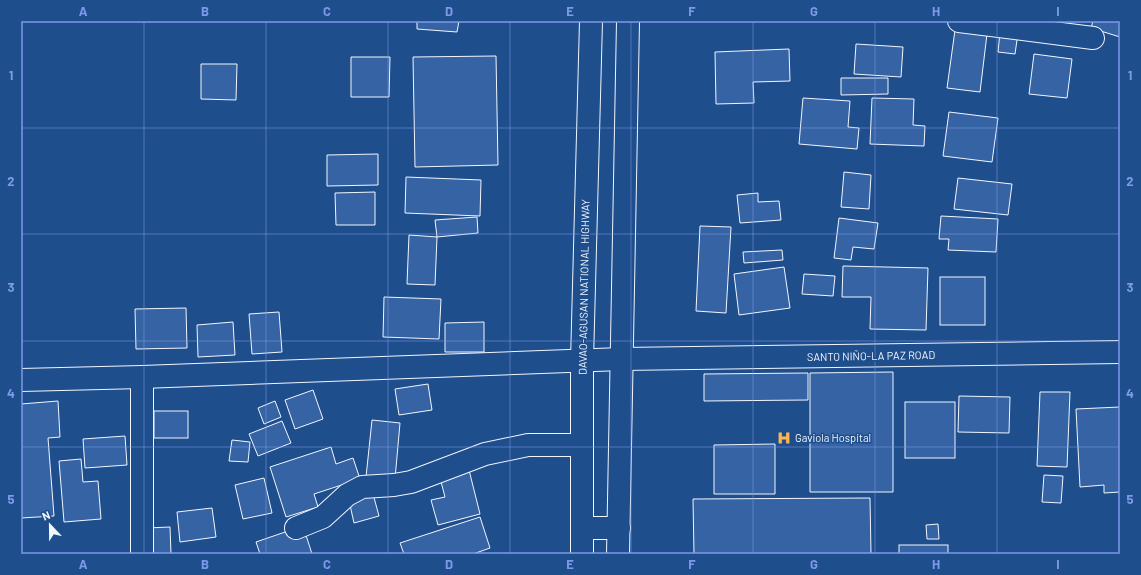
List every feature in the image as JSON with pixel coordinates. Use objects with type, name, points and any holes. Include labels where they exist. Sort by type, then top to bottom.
[{"type":"main road","name":"DAVAO-AGUSAN NATIONAL HIGHWAY","points":[[582,554],[582,361],[591,21]]},
{"type":"main road","points":[[618,554],[628,21]]},
{"type":"main road","points":[[959,21],[1093,38]]},
{"type":"main road","name":"SANTO NIÑO-LA PAZ ROAD","points":[[21,380],[142,377],[622,359],[1120,352]]},
{"type":"main road","points":[[142,377],[142,554]]},
{"type":"main road","points":[[296,528],[324,517],[347,495],[362,488],[394,486],[411,482],[485,454],[528,445],[582,445]]},
{"type":"main road","points":[[582,528],[619,528]]},
{"type":"building","points":[[417,21],[459,21],[457,32],[417,29]]},
{"type":"building","points":[[1093,21],[1120,21],[1120,37],[1091,28]]},
{"type":"building","points":[[955,30],[987,34],[980,92],[947,88]]},
{"type":"building","points":[[1000,32],[1018,33],[1015,54],[998,52]]},
{"type":"building","points":[[856,44],[903,47],[901,77],[854,74]]},
{"type":"building","points":[[789,49],[790,81],[753,82],[754,103],[716,104],[715,52]]},
{"type":"building","points":[[1034,54],[1072,59],[1067,98],[1029,94]]},
{"type":"building","points":[[496,56],[498,165],[415,167],[413,57]]},
{"type":"building","points":[[351,57],[390,57],[389,97],[351,97]]},
{"type":"building","points":[[201,64],[237,64],[236,100],[201,99]]},
{"type":"building","points":[[841,78],[888,78],[888,94],[841,95]]},
{"type":"building","points":[[803,98],[850,101],[848,127],[859,128],[857,149],[799,144]]},
{"type":"building","points":[[872,98],[914,99],[913,125],[925,126],[924,146],[870,144]]},
{"type":"building","points":[[949,112],[998,118],[992,162],[943,156]]},
{"type":"building","points":[[378,154],[378,185],[327,186],[327,155]]},
{"type":"building","points":[[844,172],[871,175],[869,209],[841,207]]},
{"type":"building","points":[[406,177],[481,180],[480,216],[405,213]]},
{"type":"building","points":[[958,178],[1012,184],[1008,215],[954,209]]},
{"type":"building","points":[[375,192],[375,225],[336,225],[335,193]]},
{"type":"building","points":[[758,193],[758,202],[779,201],[781,220],[740,223],[737,195]]},
{"type":"building","points":[[941,216],[998,219],[996,252],[948,250],[949,239],[939,239]]},
{"type":"building","points":[[477,217],[478,233],[437,237],[435,220]]},
{"type":"building","points":[[839,218],[878,223],[874,249],[853,247],[851,260],[834,258]]},
{"type":"building","points":[[700,226],[731,227],[726,313],[696,311]]},
{"type":"building","points":[[409,235],[437,237],[435,285],[407,284]]},
{"type":"building","points":[[782,250],[783,260],[744,263],[743,252]]},
{"type":"building","points":[[843,266],[928,268],[926,330],[870,329],[871,297],[842,297]]},
{"type":"building","points":[[784,267],[790,308],[739,315],[734,274]]},
{"type":"building","points":[[804,274],[835,276],[833,296],[802,294]]},
{"type":"building","points":[[940,277],[985,277],[985,325],[940,325]]},
{"type":"building","points":[[384,297],[441,299],[439,339],[383,337]]},
{"type":"building","points":[[186,308],[187,348],[136,349],[135,309]]},
{"type":"building","points":[[279,312],[282,352],[252,354],[249,314]]},
{"type":"building","points":[[233,322],[235,355],[198,357],[197,325]]},
{"type":"building","points":[[484,322],[484,352],[445,352],[445,323]]},
{"type":"building","points":[[893,372],[893,492],[810,492],[810,373]]},
{"type":"building","points":[[808,373],[808,400],[704,401],[704,374]]},
{"type":"building","points":[[428,384],[432,410],[399,415],[395,389]]},
{"type":"building","points":[[313,390],[323,419],[295,429],[285,400]]},
{"type":"building","points":[[1040,392],[1070,392],[1067,467],[1037,466]]},
{"type":"building","points":[[959,396],[1010,397],[1009,433],[958,432]]},
{"type":"building","points":[[58,401],[60,437],[48,438],[54,516],[21,518],[21,404]]},
{"type":"building","points":[[275,401],[281,417],[264,424],[258,408]]},
{"type":"building","points":[[905,402],[955,402],[955,458],[905,458]]},
{"type":"building","points":[[1120,407],[1120,492],[1104,493],[1104,485],[1080,487],[1076,409]]},
{"type":"building","points":[[154,411],[188,411],[188,438],[154,438]]},
{"type":"building","points":[[372,420],[400,423],[395,479],[366,477]]},
{"type":"building","points":[[282,421],[291,443],[258,456],[249,434]]},
{"type":"building","points":[[125,436],[127,465],[85,468],[83,439]]},
{"type":"building","points":[[232,440],[250,442],[248,462],[229,461]]},
{"type":"building","points":[[775,444],[775,494],[714,494],[714,445]]},
{"type":"building","points":[[331,447],[336,464],[353,458],[360,479],[314,494],[318,507],[286,517],[270,467]]},
{"type":"building","points":[[81,459],[83,482],[98,481],[101,519],[64,522],[59,461]]},
{"type":"building","points":[[468,466],[480,514],[438,525],[431,500],[445,497],[439,474]]},
{"type":"building","points":[[1044,475],[1063,476],[1061,503],[1042,502]]},
{"type":"building","points":[[264,478],[272,513],[243,519],[235,485]]},
{"type":"building","points":[[372,490],[379,516],[354,523],[348,496]]},
{"type":"building","points":[[870,498],[871,554],[694,554],[693,499]]},
{"type":"building","points":[[212,508],[216,537],[180,542],[177,512]]},
{"type":"building","points":[[480,517],[490,548],[473,554],[404,554],[400,543]]},
{"type":"building","points":[[938,524],[939,539],[927,539],[926,525]]},
{"type":"building","points":[[170,527],[171,554],[147,554],[147,528]]},
{"type":"building","points":[[291,530],[305,532],[312,554],[260,554],[256,542]]},
{"type":"building","points":[[899,545],[948,545],[948,554],[899,554]]},
{"type":"place","name":"Gaviola Hospital","points":[[784,438]]}]
